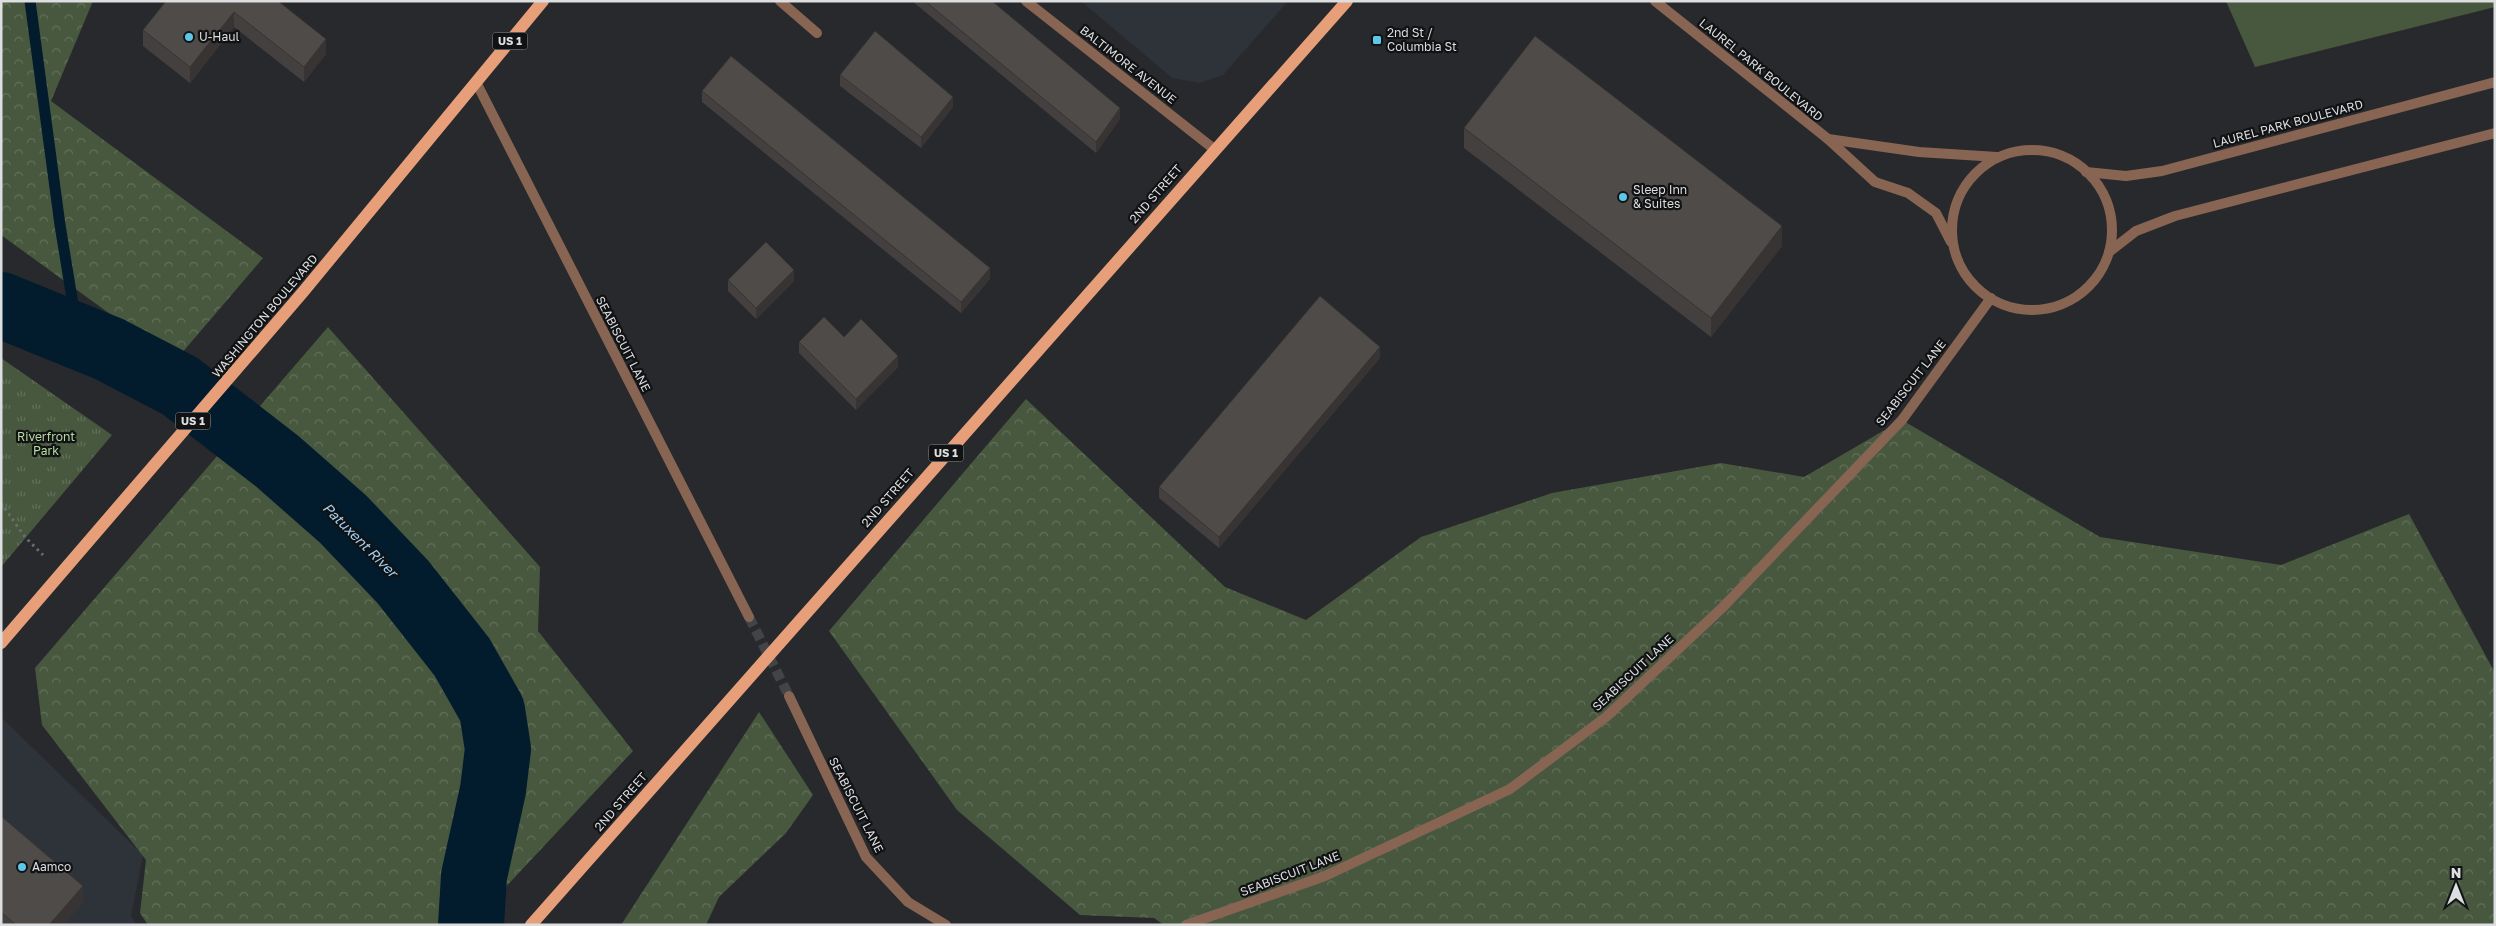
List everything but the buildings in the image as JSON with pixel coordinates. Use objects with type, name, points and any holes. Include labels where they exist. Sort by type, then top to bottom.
[{"type":"main road","name":"WASHINGTON BOULEVARD","points":[[1,643],[84,550],[303,292],[543,1]]},
{"type":"main road","name":"2ND STREET","points":[[531,925],[1214,149],[1347,1]]},
{"type":"street","points":[[780,1],[817,33]]},
{"type":"street","name":"BALTIMORE AVENUE","points":[[1026,1],[1214,149]]},
{"type":"street","name":"LAUREL PARK BOULEVARD","points":[[1655,1],[1828,140],[1875,182],[1908,193],[1936,213],[1963,271],[1980,291],[2002,305],[2029,310],[2055,307],[2079,294],[2098,276],[2109,252],[2112,226],[2106,200],[2093,178],[2073,161],[2049,152],[2022,151],[1997,157],[1919,152],[1828,140]]},
{"type":"street","name":"SEABISCUIT LANE","points":[[476,82],[748,617]]},
{"type":"street","name":"LAUREL PARK BOULEVARD","points":[[2086,172],[2126,176],[2162,171],[2495,82]]},
{"type":"street","name":"LAUREL PARK BOULEVARD","points":[[2109,252],[2136,231],[2175,216],[2495,133]]},
{"type":"street","name":"LAUREL PARK BOULEVARD","points":[[1953,246],[1952,219],[1960,194],[1976,172],[1997,157]]},
{"type":"street","name":"SEABISCUIT LANE","points":[[1186,925],[1324,876],[1510,789],[1606,717],[1723,607],[1902,420],[1991,298]]},
{"type":"street","name":"SEABISCUIT LANE","points":[[789,696],[866,857],[908,902],[946,925]]},
{"type":"path","points":[[1,503],[26,537],[61,575]]},
{"type":"shaded area","points":[[1081,1],[1288,1],[1223,75],[1200,83],[1172,78]]},
{"type":"shaded area","points":[[1,717],[143,855],[131,916],[137,925],[1,925]]},
{"type":"green space","points":[[1,1],[93,1],[51,101],[263,258],[175,361],[1,235]]},
{"type":"green space","points":[[2226,1],[2495,1],[2495,7],[2255,67]]},
{"type":"green space","points":[[328,327],[540,567],[538,631],[633,751],[470,925],[148,925],[140,913],[146,860],[42,725],[35,668]]},
{"type":"green space","name":"Riverfront Park","points":[[1,358],[112,435],[1,567]]},
{"type":"green space","points":[[1026,399],[1225,587],[1306,620],[1421,537],[1552,493],[1721,463],[1804,477],[1902,420],[2100,537],[2281,565],[2409,514],[2495,673],[2495,925],[1164,925],[1154,918],[1080,915],[957,810],[829,631]]},
{"type":"green space","points":[[759,712],[813,795],[786,833],[719,897],[706,925],[621,925]]},
{"type":"waterway","points":[[30,1],[60,225],[78,335]]},
{"type":"waterway","name":"Patuxent River","points":[[1,305],[109,349],[180,386],[277,461],[343,519],[403,582],[462,657],[492,710],[498,749],[493,790],[474,876],[471,925]]},
{"type":"tunnel","points":[[749,617],[789,696]]},
{"type":"place","name":"U-Haul","points":[[189,37]]},
{"type":"place","name":"2nd St / Columbia St","points":[[1377,40]]},
{"type":"place","name":"Sleep Inn & Suites","points":[[1623,197]]},
{"type":"place","name":"Aamco","points":[[22,867]]}]
